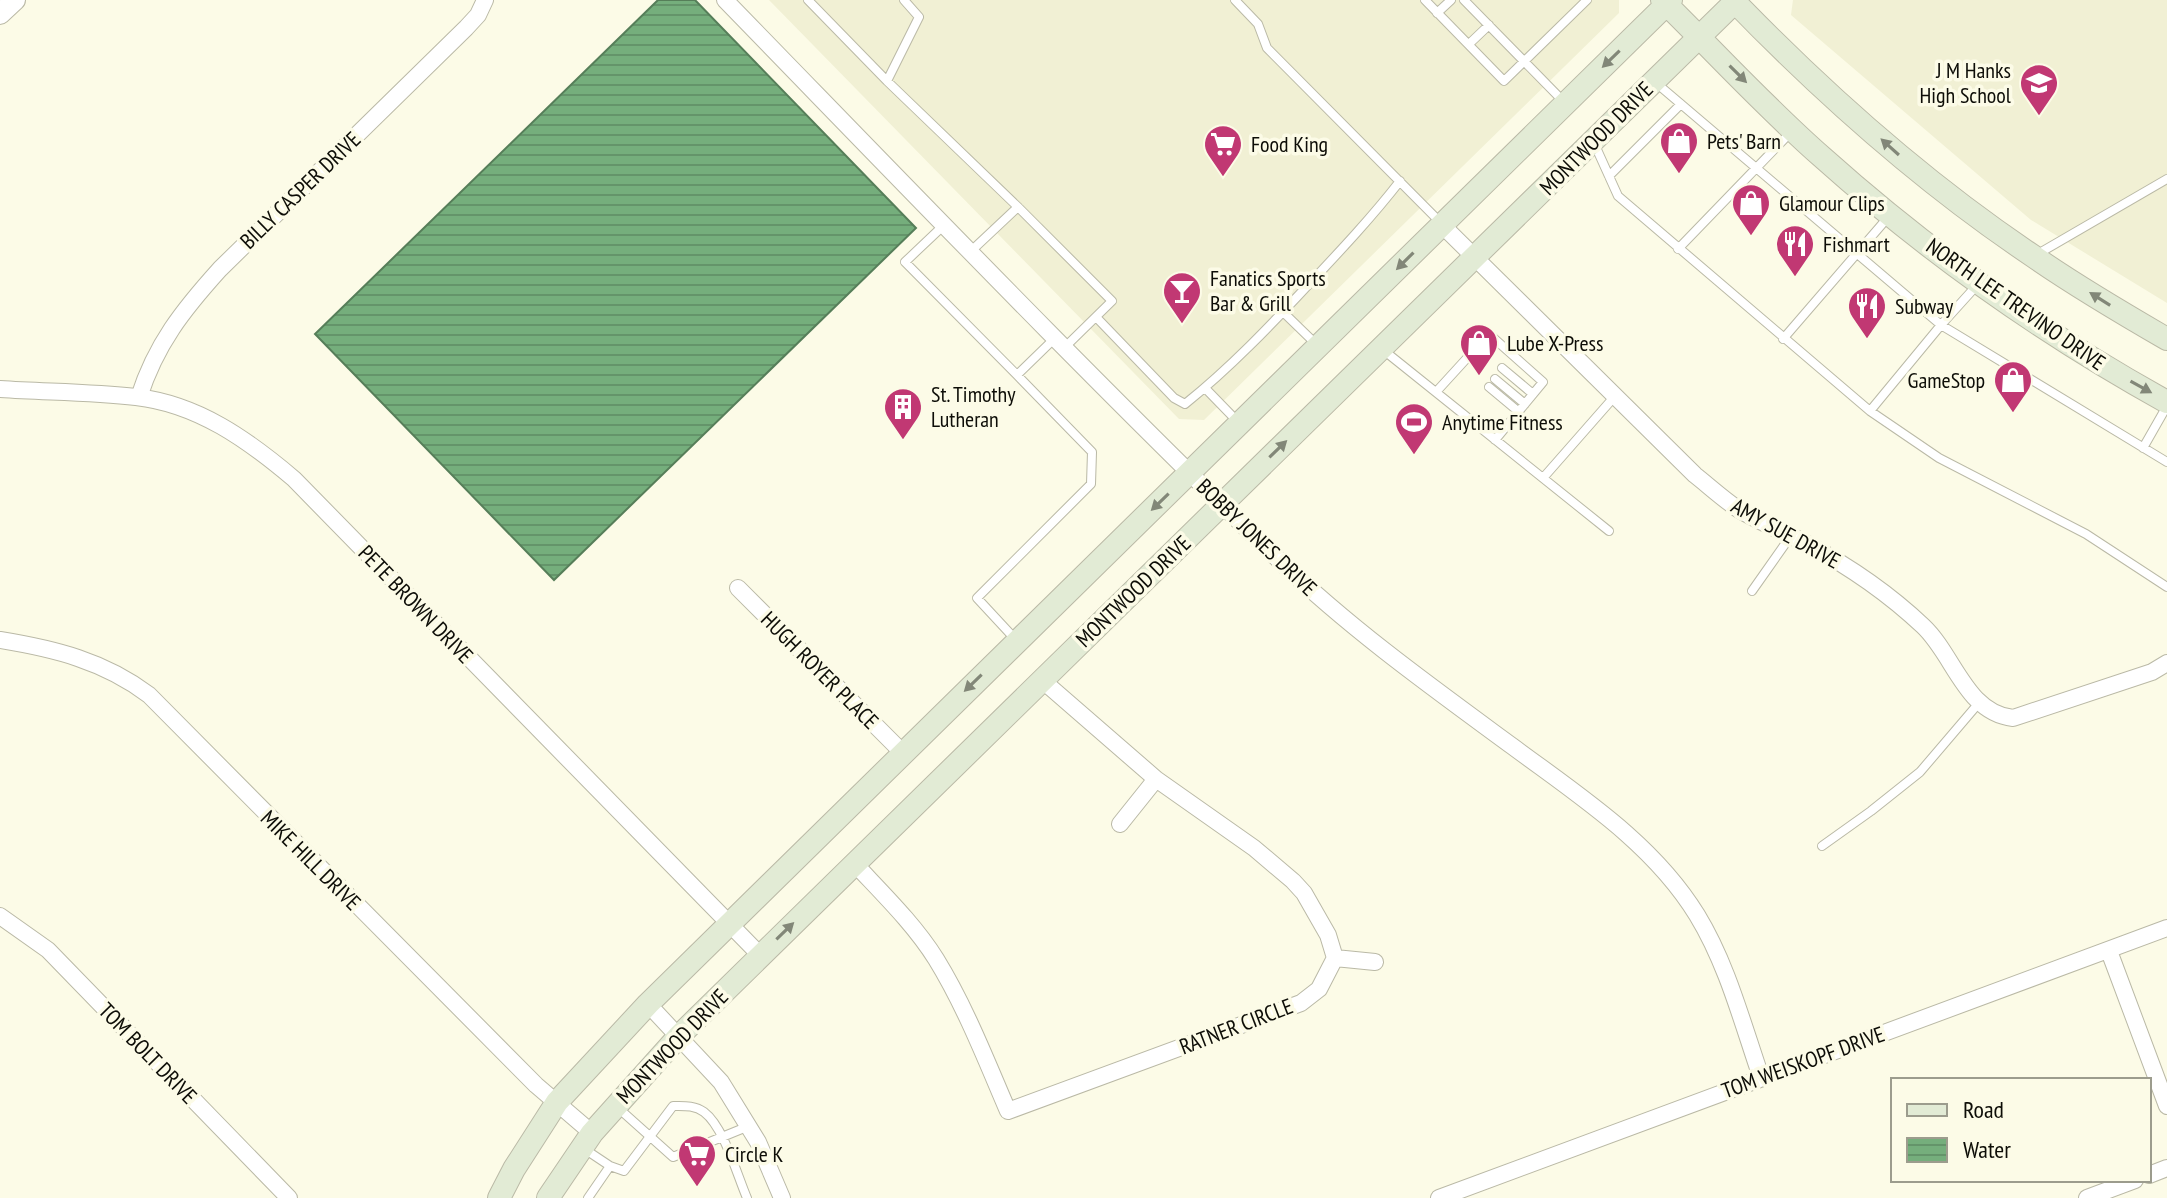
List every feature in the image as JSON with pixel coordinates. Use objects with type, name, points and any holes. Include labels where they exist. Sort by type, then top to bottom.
[{"type":"main road","name":"MONTWOOD DRIVE","points":[[499,1198],[557,1102],[648,1004],[1666,1]]},
{"type":"main road","name":"NORTH LEE TREVINO DRIVE","points":[[1666,1],[1821,157],[1890,214],[1979,283],[2058,337],[2167,404]]},
{"type":"main road","name":"MONTWOOD DRIVE","points":[[548,1198],[587,1140],[679,1036],[1735,1]]},
{"type":"main road","points":[[1735,1],[1774,42],[1899,155],[2033,257],[2167,339]]},
{"type":"street","points":[[0,14],[15,0]]},
{"type":"street","name":"BILLY CASPER DRIVE","points":[[139,397],[149,365],[186,306],[466,28],[478,15],[485,0]]},
{"type":"street","name":"BOBBY JONES DRIVE","points":[[725,0],[1059,344],[1283,564],[1385,653],[1632,838],[1695,912],[1712,943],[1727,977],[1761,1077]]},
{"type":"street","name":"AMY SUE DRIVE","points":[[1442,225],[1695,475],[1735,507],[1863,578],[1904,608],[1927,630],[1978,704]]},
{"type":"street","name":"PETE BROWN DRIVE","points":[[0,389],[139,397],[213,421],[259,449],[294,479],[760,955]]},
{"type":"street","name":"HUGH ROYER PLACE","points":[[738,588],[902,752]]},
{"type":"street","name":"MIKE HILL DRIVE","points":[[0,640],[51,648],[79,657],[114,672],[149,695],[446,996],[557,1102],[587,1140]]},
{"type":"street","points":[[1978,704],[1990,713],[2013,718],[2152,672],[2167,663]]},
{"type":"street","points":[[1042,680],[1156,779],[1254,848],[1293,881],[1304,893],[1328,935],[1335,958],[1375,962]]},
{"type":"street","points":[[1120,824],[1156,779]]},
{"type":"street","name":"RATNER CIRCLE","points":[[855,864],[895,907],[935,958],[973,1031],[1008,1111],[1301,1003],[1319,989],[1335,958]]},
{"type":"street","name":"TOM BOLT DRIVE","points":[[0,916],[48,950],[289,1198]]},
{"type":"street","name":"TOM WEISKOPF DRIVE","points":[[1439,1198],[2167,928]]},
{"type":"street","points":[[2109,951],[2167,1106]]},
{"type":"street","points":[[648,1004],[721,1082],[749,1126],[776,1196]]},
{"type":"street","points":[[2087,1198],[2130,1182]]},
{"type":"lane","points":[[808,0],[1112,301],[1096,317],[1017,375]]},
{"type":"lane","points":[[887,81],[919,17],[904,0]]},
{"type":"lane","points":[[1235,0],[1258,24],[1267,48],[1442,225]]},
{"type":"lane","points":[[1425,0],[1504,81],[1587,0]]},
{"type":"lane","points":[[1437,13],[1451,0]]},
{"type":"lane","points":[[1464,0],[1565,103]]},
{"type":"lane","points":[[1469,44],[1489,25]]},
{"type":"lane","points":[[1654,81],[1941,325],[2167,462]]},
{"type":"lane","points":[[1609,176],[1681,104]]},
{"type":"lane","points":[[1678,249],[1793,129]]},
{"type":"lane","points":[[1593,141],[1618,196],[1870,411],[1939,458],[2086,534],[2167,587]]},
{"type":"lane","points":[[2033,257],[2167,179]]},
{"type":"lane","points":[[1096,317],[1174,398],[1185,404],[1283,312],[1374,215],[1400,181]]},
{"type":"lane","points":[[969,253],[1018,207]]},
{"type":"lane","points":[[1783,339],[1890,214]]},
{"type":"lane","points":[[943,226],[905,262],[1092,452],[1091,484],[977,598],[1017,641]]},
{"type":"lane","points":[[1870,411],[1979,283]]},
{"type":"lane","points":[[1283,312],[1319,346]]},
{"type":"lane","points":[[1436,392],[1464,368],[1489,334],[1543,382],[1495,440]]},
{"type":"lane","points":[[1382,348],[1609,531]]},
{"type":"lane","points":[[1502,368],[1533,394]]},
{"type":"lane","points":[[1492,383],[1522,408]]},
{"type":"lane","points":[[1205,388],[1240,424]]},
{"type":"lane","points":[[1543,478],[1615,396]]},
{"type":"lane","points":[[2143,448],[2167,404]]},
{"type":"lane","points":[[1752,591],[1790,537]]},
{"type":"lane","points":[[1822,846],[1920,772],[1978,704]]},
{"type":"lane","points":[[615,1106],[673,1157],[749,1126]]},
{"type":"lane","points":[[587,1140],[610,1166],[624,1171],[673,1106],[691,1106],[705,1112],[722,1137],[747,1198]]},
{"type":"lane","points":[[588,1198],[610,1166]]},
{"type":"shaded area","points":[[769,0],[1619,0],[1619,13],[1204,420],[1179,419]]},
{"type":"shaded area","name":"J M Hanks High School","points":[[1793,0],[2167,0],[2167,303],[2031,220],[1791,15]]},
{"type":"water","points":[[658,0],[695,0],[916,228],[554,580],[315,334]]},
{"type":"place","name":"J M Hanks High School","points":[[2039,117]]},
{"type":"place","name":"Pets' Barn","points":[[1679,175]]},
{"type":"place","name":"Food King","points":[[1223,178]]},
{"type":"place","name":"Glamour Clips","points":[[1751,237]]},
{"type":"place","name":"Fishmart","points":[[1795,278]]},
{"type":"place","name":"Fanatics Sports Bar & Grill","points":[[1182,325]]},
{"type":"place","name":"Subway","points":[[1867,340]]},
{"type":"place","name":"Lube X-Press","points":[[1479,377]]},
{"type":"place","name":"GameStop","points":[[2013,414]]},
{"type":"place","name":"St. Timothy Lutheran","points":[[903,441]]},
{"type":"place","name":"Anytime Fitness","points":[[1414,456]]},
{"type":"place","name":"Circle K","points":[[697,1188]]}]
